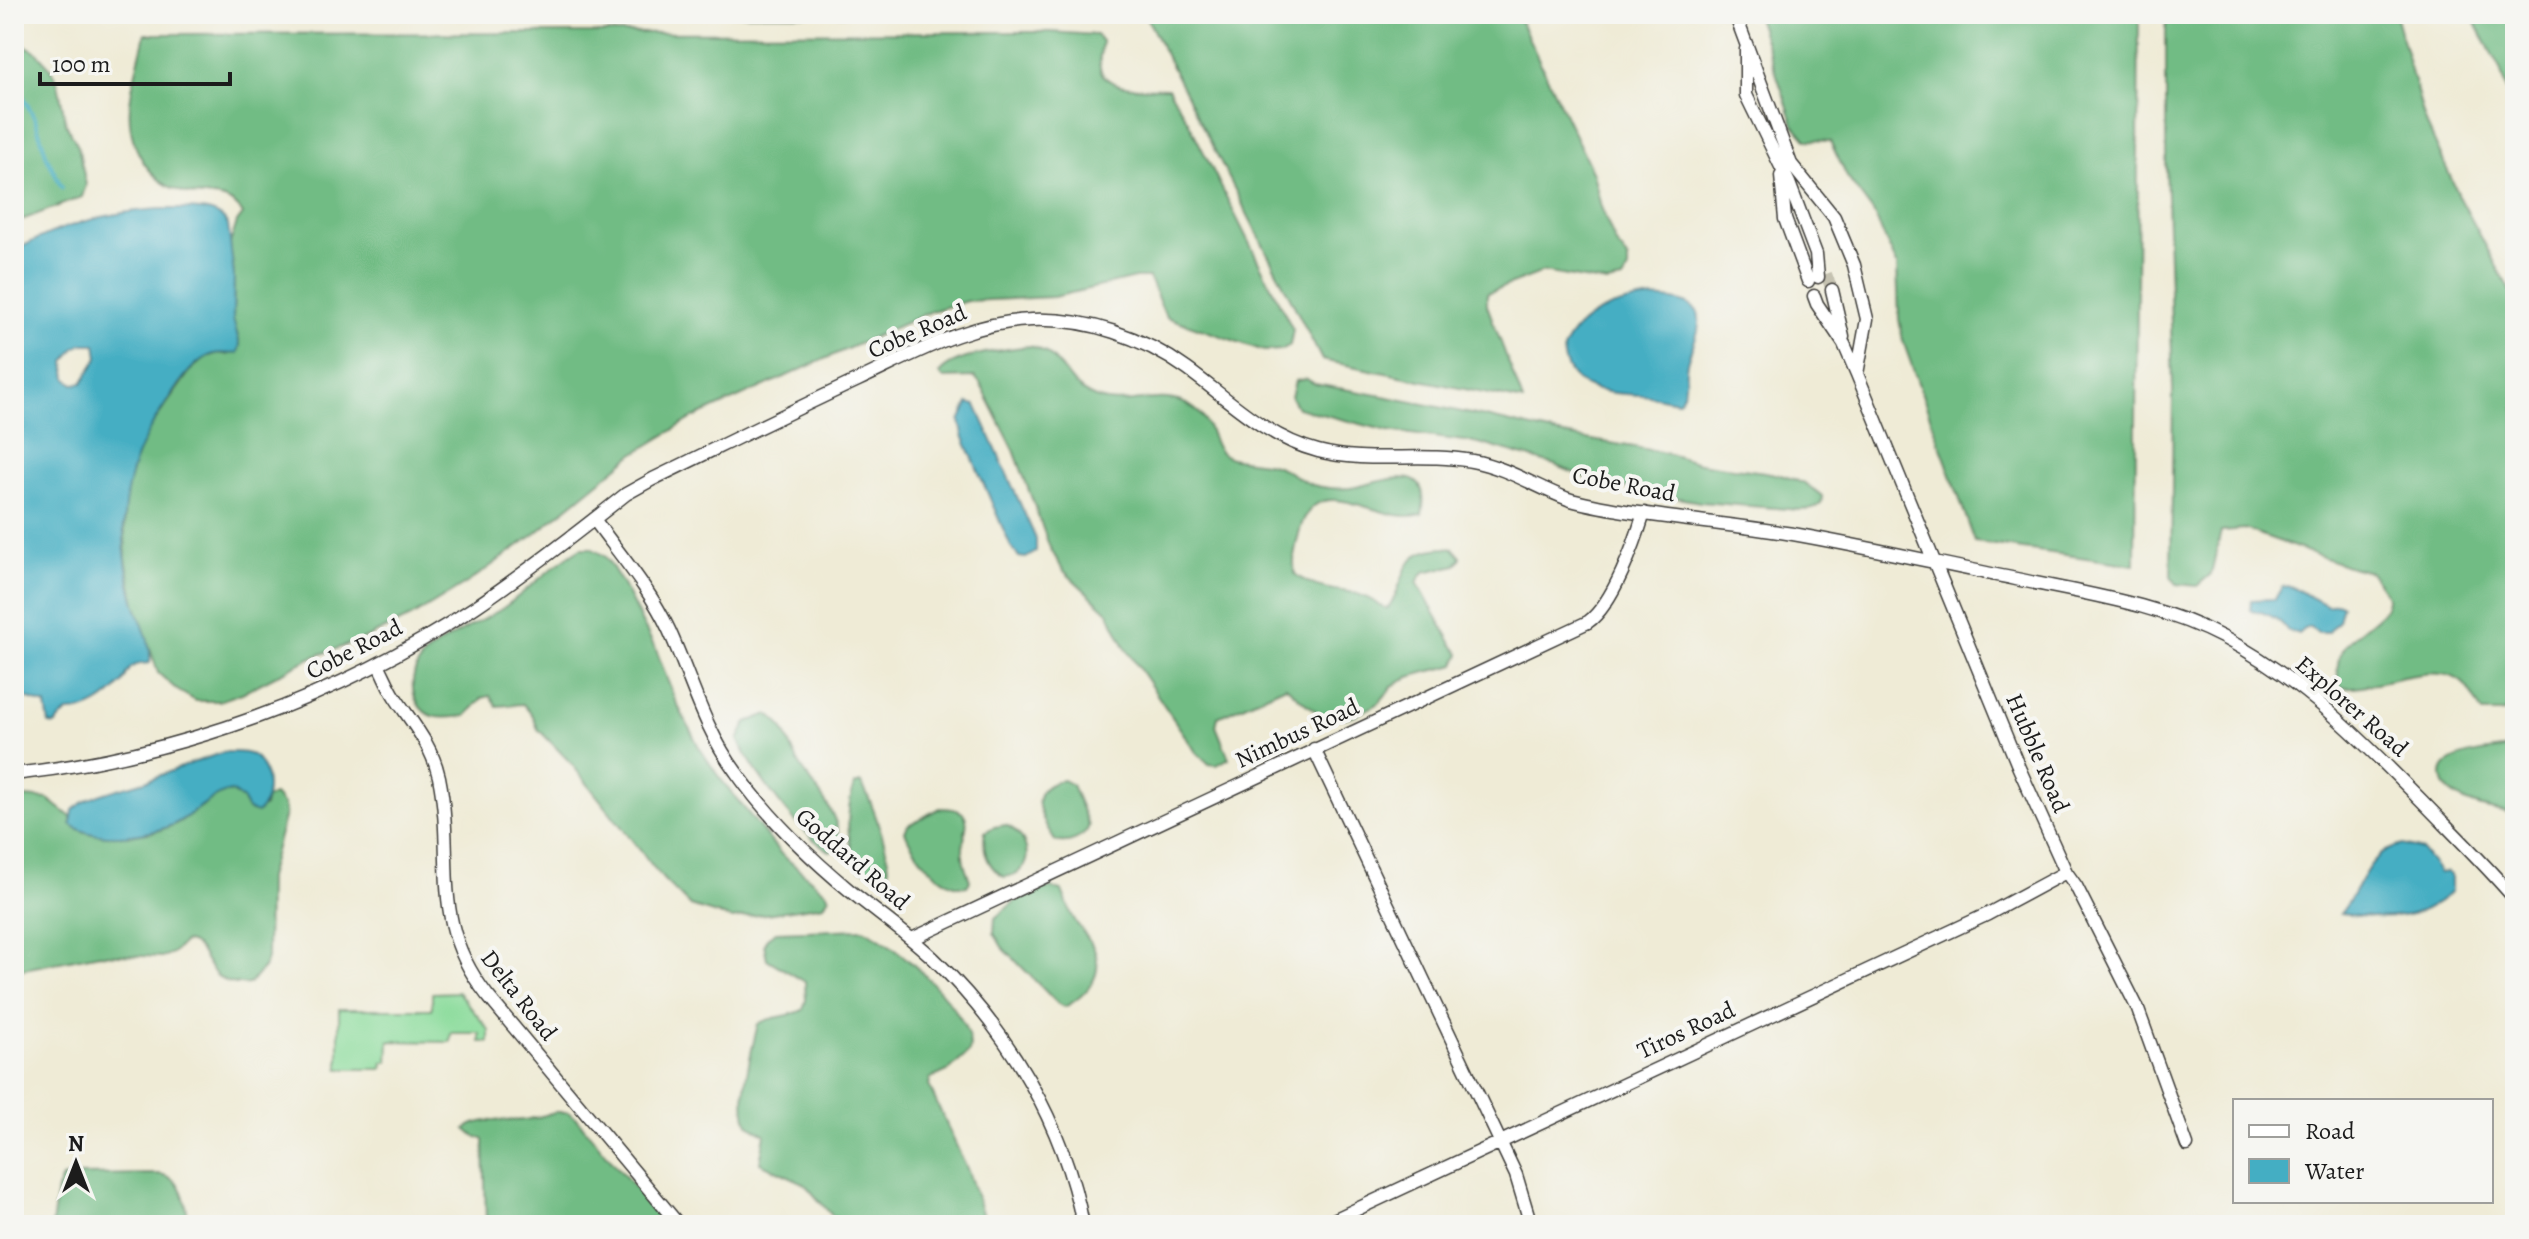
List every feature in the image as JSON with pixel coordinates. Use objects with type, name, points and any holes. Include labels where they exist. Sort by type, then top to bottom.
[{"type":"street","points":[[1735,14],[1791,164],[1834,217],[1854,265],[1867,319],[1857,374]]},
{"type":"street","points":[[1747,46],[1746,95],[1779,165],[1816,254],[1817,277],[1785,219],[1779,165]]},
{"type":"street","name":"Hubble Road","points":[[1844,344],[1840,325],[1824,292],[1817,304],[1844,344],[2019,768],[2066,872],[2137,1007],[2187,1145]]},
{"type":"street","name":"Cobe Road","points":[[14,774],[105,760],[221,729],[320,692],[378,664],[473,609],[626,494],[653,479],[937,341],[1002,322],[1035,319],[1088,325],[1137,341],[1189,370],[1262,426],[1299,445],[1351,456],[1450,458],[1477,462],[1572,500],[1793,534],[1934,562]]},
{"type":"street","name":"Nimbus Road","points":[[912,939],[1588,622],[1598,615],[1636,542],[1644,513]]},
{"type":"street","name":"Goddard Road","points":[[594,519],[669,629],[706,722],[735,772],[802,847],[846,888],[912,939],[968,994],[1015,1055],[1055,1133],[1083,1225]]},
{"type":"street","name":"Explorer Road","points":[[1934,562],[2142,607],[2218,635],[2255,655],[2331,710],[2515,899]]},
{"type":"street","name":"Delta Road","points":[[378,664],[394,695],[421,733],[439,777],[448,906],[462,957],[487,995],[679,1225]]},
{"type":"street","points":[[1314,749],[1516,1175],[1531,1225]]},
{"type":"street","name":"Tiros Road","points":[[1323,1225],[1988,914],[2066,872]]},
{"type":"green space","points":[[631,14],[1517,14],[1593,173],[1601,207],[1616,244],[1628,258],[1628,270],[1622,280],[1607,283],[1543,272],[1487,293],[1487,305],[1523,401],[1322,360],[1146,16]]},
{"type":"green space","points":[[1756,14],[2139,14],[2135,565],[1975,542],[1903,341],[1897,265],[1873,212],[1847,177],[1830,141],[1807,140],[1794,125]]},
{"type":"green space","points":[[2166,14],[2395,14],[2425,121],[2461,200],[2515,300],[2515,707],[2502,713],[2482,713],[2465,685],[2453,677],[2439,674],[2341,687],[2338,669],[2340,655],[2347,643],[2385,608],[2386,595],[2370,572],[2245,529],[2221,531],[2211,574],[2197,586],[2177,584],[2171,576],[2173,389],[2166,165]]},
{"type":"green space","points":[[2471,14],[2515,14],[2515,104],[2507,94],[2500,69]]},
{"type":"green space","points":[[1050,32],[1096,35],[1102,41],[1100,67],[1110,81],[1128,86],[1168,88],[1188,121],[1293,330],[1290,345],[1281,350],[1264,351],[1166,317],[1149,278],[1135,278],[1054,297],[967,301],[932,311],[693,418],[632,455],[535,534],[470,581],[411,617],[364,639],[310,658],[242,693],[219,701],[196,701],[177,690],[158,673],[135,603],[126,559],[126,486],[137,451],[149,429],[191,370],[206,357],[219,353],[228,355],[240,345],[233,319],[234,275],[230,244],[243,214],[228,200],[173,189],[157,178],[137,151],[132,134],[130,102],[145,34]]},
{"type":"green space","points":[[14,40],[34,50],[49,66],[58,83],[66,124],[78,146],[86,185],[82,197],[14,223]]},
{"type":"green space","points":[[1030,346],[1049,355],[1073,383],[1101,400],[1161,399],[1184,403],[1201,415],[1218,449],[1228,457],[1276,466],[1322,487],[1350,488],[1401,478],[1419,485],[1423,496],[1422,514],[1406,516],[1336,500],[1321,502],[1309,511],[1300,530],[1294,557],[1295,574],[1316,586],[1359,594],[1388,609],[1413,558],[1422,552],[1453,548],[1461,557],[1456,565],[1424,572],[1417,582],[1460,654],[1455,665],[1400,681],[1378,703],[1350,717],[1328,717],[1286,686],[1218,717],[1216,726],[1229,758],[1217,765],[1209,764],[1196,752],[1126,649],[1108,612],[1063,570],[1050,548],[1014,450],[980,383],[975,377],[943,378],[939,374],[946,367],[967,358]]},
{"type":"green space","points":[[1307,379],[1315,384],[1650,450],[1701,463],[1782,475],[1822,496],[1821,504],[1813,509],[1800,510],[1700,502],[1584,477],[1555,465],[1479,443],[1388,431],[1297,408],[1291,397],[1295,381]]},
{"type":"green space","points":[[581,548],[591,548],[606,557],[657,652],[675,700],[699,747],[781,854],[827,893],[829,897],[824,905],[733,919],[690,906],[663,879],[570,762],[538,729],[533,716],[523,704],[497,706],[490,696],[482,698],[466,716],[451,717],[432,716],[421,708],[413,684],[417,666],[424,656],[450,637],[503,608]]},
{"type":"green space","points":[[768,714],[784,731],[800,765],[833,815],[839,849],[830,851],[818,843],[791,817],[738,740],[747,722]]},
{"type":"green space","points":[[2515,747],[2515,814],[2463,800],[2447,788],[2442,779],[2445,766],[2454,760]]},
{"type":"green space","points":[[1063,780],[1072,785],[1089,826],[1079,838],[1065,842],[1055,841],[1039,804],[1043,790]]},
{"type":"green space","points":[[861,783],[875,814],[887,855],[888,873],[882,876],[860,869],[849,839],[849,806],[854,785]]},
{"type":"green space","points":[[231,791],[242,799],[248,810],[264,807],[266,798],[274,795],[284,806],[285,814],[268,878],[267,958],[264,968],[249,984],[222,980],[199,949],[184,942],[173,953],[162,957],[100,954],[14,971],[14,796],[48,799],[71,817],[71,824],[81,830],[124,836],[168,827],[217,796]]},
{"type":"green space","points":[[940,808],[953,809],[965,816],[963,855],[970,881],[967,886],[958,886],[938,876],[914,849],[905,831],[908,825]]},
{"type":"green space","points":[[1005,825],[1020,836],[1027,853],[1022,869],[1004,877],[990,863],[984,839],[985,832]]},
{"type":"green space","points":[[1051,888],[1062,891],[1075,920],[1093,947],[1097,961],[1091,985],[1065,1007],[1058,1004],[1002,947],[994,933],[995,918],[1008,907],[1028,894]]},
{"type":"green space","points":[[863,929],[894,949],[931,982],[961,1019],[969,1037],[969,1052],[950,1070],[930,1079],[929,1086],[968,1171],[986,1225],[840,1225],[804,1183],[760,1163],[765,1134],[749,1124],[744,1104],[758,1024],[803,1010],[806,1000],[805,982],[767,959],[764,944],[776,932]]},
{"type":"green space","points":[[458,992],[489,1030],[489,1042],[480,1042],[480,1033],[451,1033],[450,1042],[389,1041],[388,1062],[383,1062],[382,1069],[339,1069],[339,1009],[432,1009],[432,993]]},
{"type":"green space","points":[[568,1112],[576,1118],[657,1214],[662,1225],[486,1225],[484,1139],[466,1129],[485,1121],[527,1119]]},
{"type":"green space","points":[[160,1174],[175,1181],[183,1194],[189,1225],[52,1225],[57,1189],[62,1178]]},
{"type":"water","points":[[187,209],[207,211],[223,218],[228,225],[234,275],[233,319],[240,345],[238,353],[217,353],[206,357],[184,378],[147,434],[129,480],[125,504],[125,553],[135,604],[148,640],[150,663],[132,667],[122,683],[97,704],[67,712],[55,725],[49,724],[46,705],[14,694],[14,251],[66,227],[139,211]],"holes":[[[82,344],[96,344],[98,358],[82,383],[74,384],[67,379],[65,362]]]},
{"type":"water","points":[[1653,298],[1683,302],[1698,312],[1698,331],[1679,401],[1603,391],[1580,382],[1566,364],[1563,349],[1579,326],[1613,306]]},
{"type":"water","points":[[968,403],[976,405],[1036,539],[1036,552],[1026,558],[1019,557],[1010,545],[964,438],[960,421]]},
{"type":"water","points":[[2290,586],[2328,606],[2336,603],[2342,605],[2338,621],[2327,633],[2318,633],[2311,627],[2299,634],[2288,631],[2272,616],[2250,610],[2251,600],[2275,599],[2282,587]]},
{"type":"water","points":[[226,752],[252,755],[262,767],[267,792],[257,813],[248,810],[242,799],[231,791],[211,799],[178,822],[154,831],[109,836],[81,830],[71,824],[73,810],[89,799]]},
{"type":"water","points":[[2403,845],[2422,850],[2440,873],[2451,875],[2451,892],[2412,914],[2371,917],[2340,914],[2372,863],[2390,849]]},
{"type":"waterway","points":[[14,80],[35,119],[47,157],[62,188]]},
{"type":"tunnel","points":[[1826,274],[1832,290]]}]
